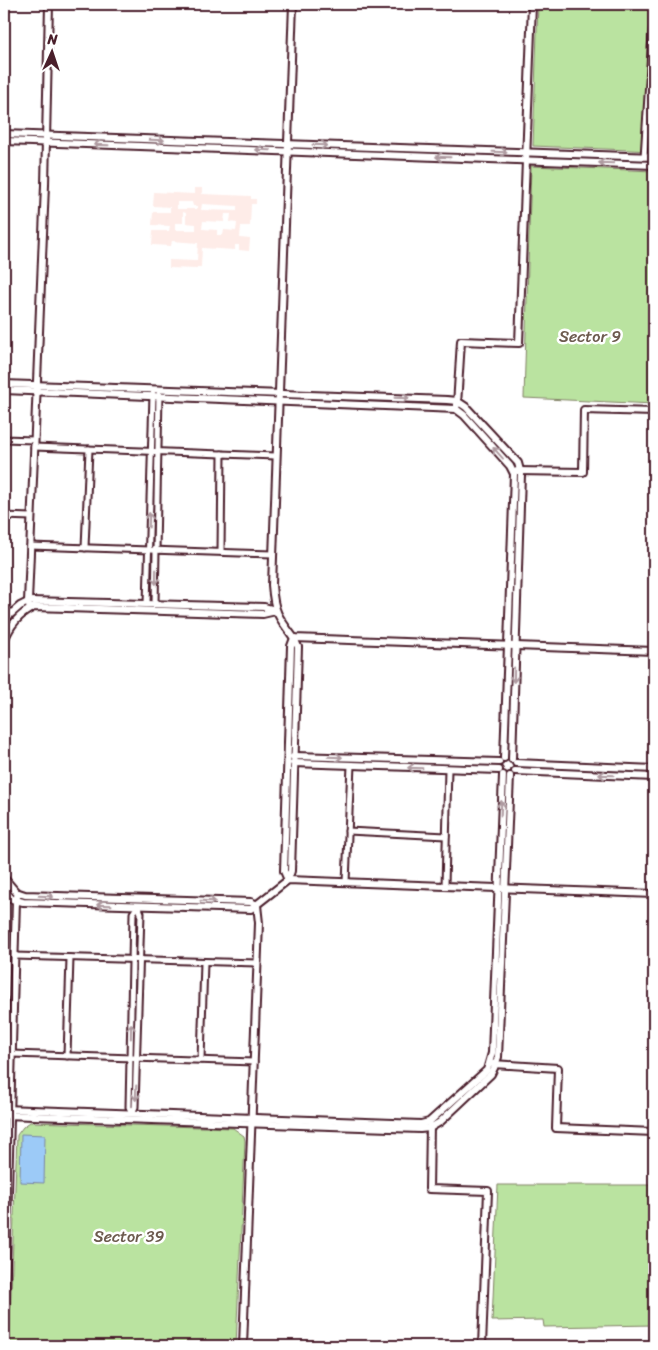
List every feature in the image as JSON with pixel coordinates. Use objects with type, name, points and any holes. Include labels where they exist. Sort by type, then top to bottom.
[{"type":"street","points":[[29,606],[49,4]]},
{"type":"street","points":[[291,762],[295,756],[298,647],[274,606],[272,585],[294,4]]},
{"type":"street","points":[[456,409],[461,341],[519,343],[532,4]]},
{"type":"street","points":[[644,157],[654,4]]},
{"type":"street","points":[[4,134],[46,139],[654,165]]},
{"type":"street","points":[[4,141],[46,139]]},
{"type":"street","points":[[288,148],[654,157]]},
{"type":"street","points":[[4,384],[36,388],[156,393],[457,401],[466,407],[518,463],[520,471],[511,646],[501,760],[507,773],[498,1057],[493,1064],[491,1074],[440,1122],[430,1125],[7,1112]]},
{"type":"street","points":[[4,390],[36,388]]},
{"type":"street","points":[[147,604],[151,451],[156,393]]},
{"type":"street","points":[[155,604],[158,452],[156,393]]},
{"type":"street","points":[[278,397],[456,409],[464,415],[510,466],[514,474],[511,646],[514,761],[507,773]]},
{"type":"street","points":[[513,471],[583,472],[584,410],[654,412]]},
{"type":"street","points":[[4,439],[89,449],[276,456]]},
{"type":"street","points":[[85,548],[89,449]]},
{"type":"street","points":[[221,552],[222,454]]},
{"type":"street","points":[[4,516],[31,517]]},
{"type":"street","points":[[30,546],[273,554]]},
{"type":"street","points":[[4,641],[6,629],[29,606],[48,601],[264,607],[276,610]]},
{"type":"street","points":[[4,620],[20,606],[263,614],[276,610]]},
{"type":"street","points":[[294,638],[654,651]]},
{"type":"street","points":[[4,890],[12,899],[23,902],[251,909],[288,880],[291,871],[292,646],[294,638]]},
{"type":"street","points":[[295,756],[501,760],[654,769]]},
{"type":"street","points":[[291,762],[507,773],[654,776]]},
{"type":"street","points":[[346,882],[351,765]]},
{"type":"street","points":[[444,886],[448,769]]},
{"type":"street","points":[[348,831],[446,836]]},
{"type":"street","points":[[4,878],[18,893],[25,895],[251,902],[257,905]]},
{"type":"street","points":[[288,880],[654,894]]},
{"type":"street","points":[[4,1336],[7,1112],[12,1054],[16,900],[18,893]]},
{"type":"street","points":[[243,1346],[254,1062],[257,905]]},
{"type":"street","points":[[132,1114],[129,1107],[133,913],[138,906]]},
{"type":"street","points":[[132,1114],[135,1107],[140,960],[141,913],[138,906]]},
{"type":"street","points":[[15,956],[257,963]]},
{"type":"street","points":[[67,1056],[70,958]]},
{"type":"street","points":[[202,1060],[204,962]]},
{"type":"street","points":[[12,1054],[254,1062]]},
{"type":"street","points":[[493,1064],[558,1068],[556,1128],[654,1132]]},
{"type":"street","points":[[7,1112],[132,1114],[251,1120]]},
{"type":"street","points":[[430,1125],[429,1189],[488,1190],[482,1346]]},
{"type":"shaded area","points":[[194,188],[202,188],[202,194],[251,196],[251,199],[256,199],[256,204],[251,204],[250,226],[241,226],[240,238],[250,239],[249,251],[239,250],[239,245],[235,245],[235,250],[202,248],[201,267],[197,267],[197,269],[169,268],[169,260],[197,261],[198,243],[172,241],[171,246],[152,245],[153,231],[169,231],[170,226],[152,225],[153,212],[170,212],[170,207],[153,206],[154,192],[194,194]],"holes":[[[177,202],[192,202],[193,206],[197,206],[197,209],[177,209]],[[202,204],[237,206],[237,211],[201,210]],[[183,212],[186,213],[186,223],[196,224],[196,230],[175,230],[175,223],[183,223]],[[225,214],[231,214],[230,222],[237,223],[236,231],[224,230],[223,235],[217,235],[217,230],[202,229],[203,221],[224,222]]]},
{"type":"green space","points":[[538,4],[654,4],[654,151],[533,146]]},
{"type":"green space","name":"Sector 9","points":[[531,166],[654,171],[654,404],[524,398]]},
{"type":"green space","name":"Sector 39","points":[[30,1122],[233,1128],[244,1136],[236,1346],[9,1346],[17,1135]]},
{"type":"green space","points":[[498,1185],[654,1185],[654,1325],[544,1327],[543,1320],[492,1321]]},
{"type":"water","points":[[21,1134],[45,1135],[44,1183],[20,1182]]}]
